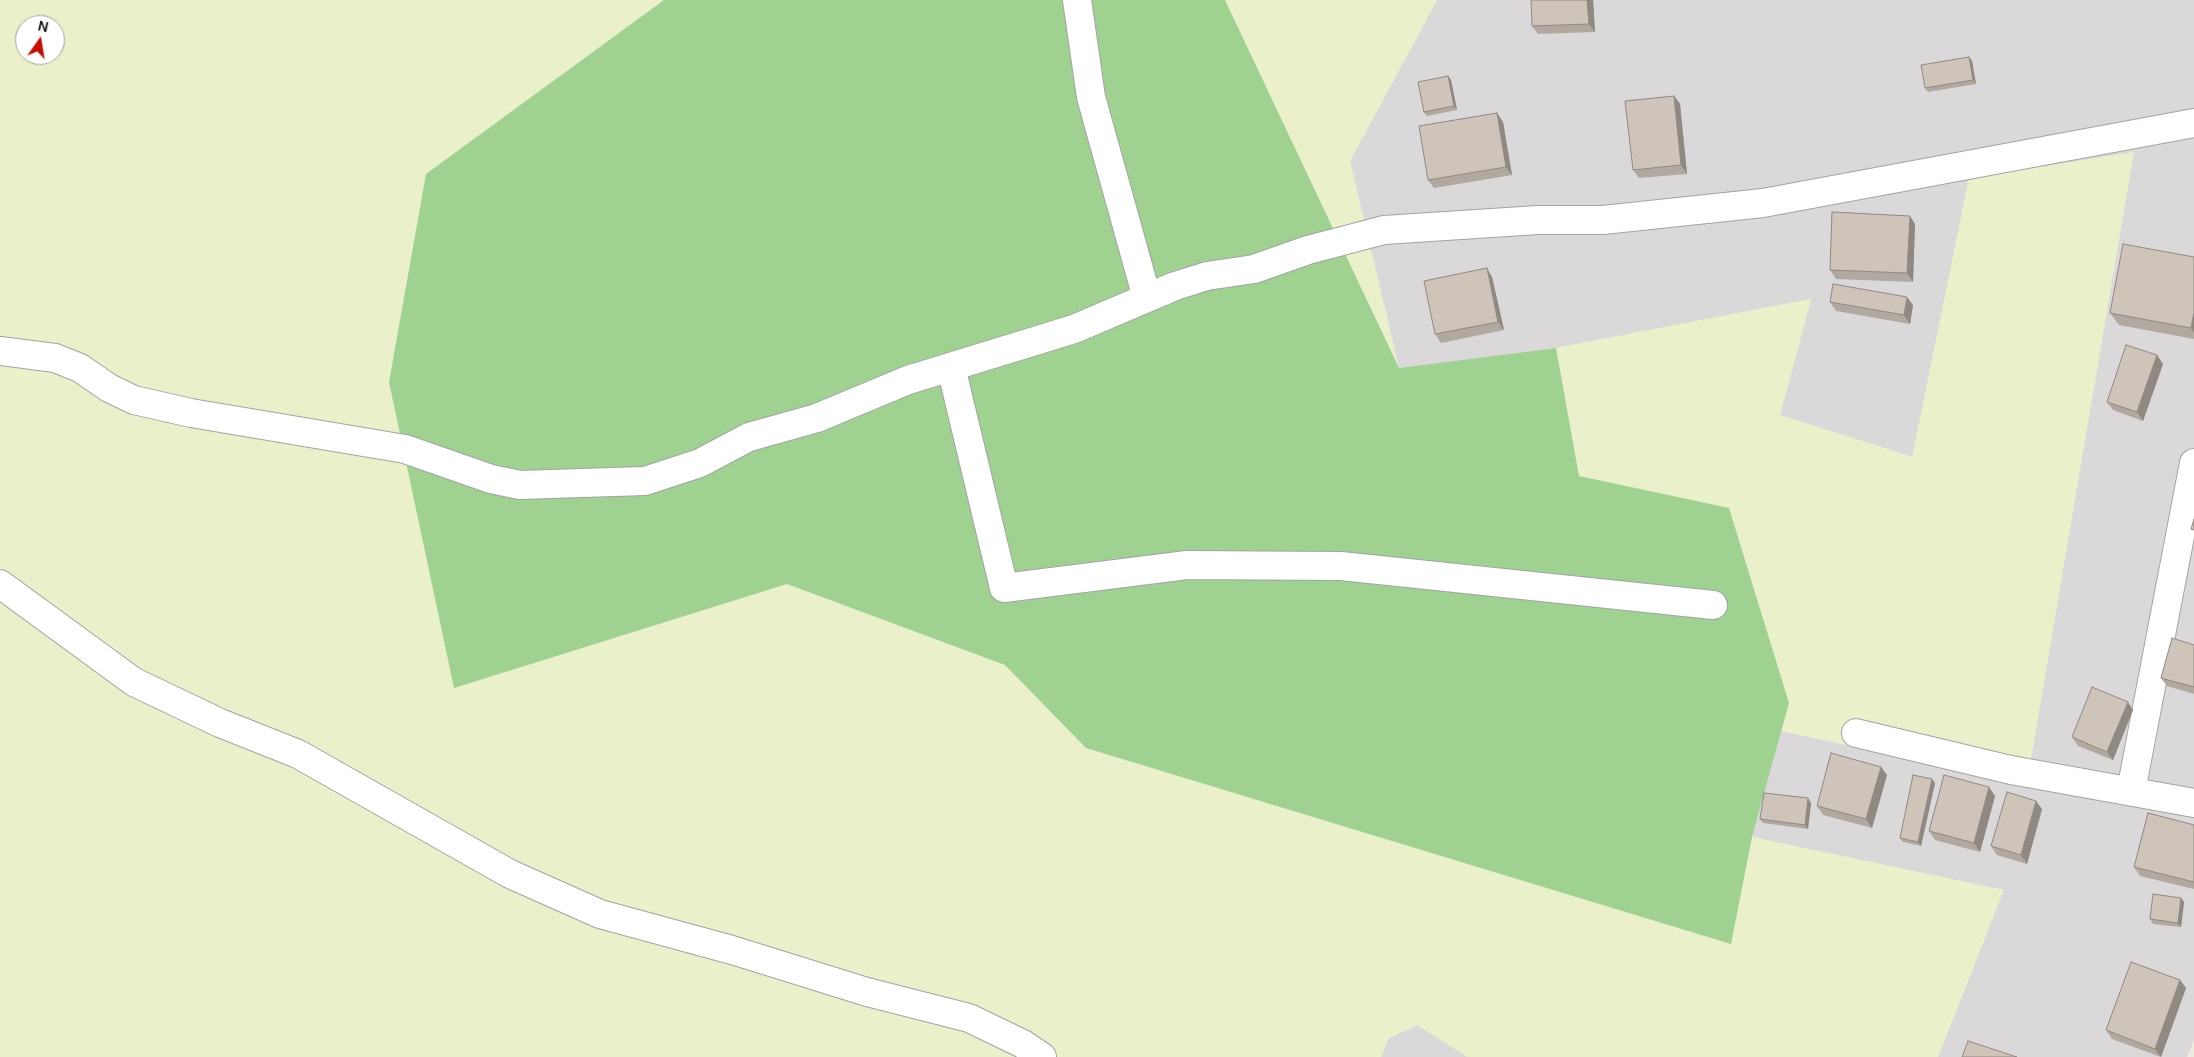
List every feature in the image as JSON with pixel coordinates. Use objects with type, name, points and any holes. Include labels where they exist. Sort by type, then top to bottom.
[{"type":"street","points":[[1077,0],[1091,97],[1146,298]]},
{"type":"street","points":[[0,351],[55,358],[80,368],[109,388],[134,400],[191,413],[405,449],[491,479],[520,485],[645,481],[700,463],[749,437],[817,418],[908,380],[1074,329],[1146,298],[1207,276],[1254,269],[1308,250],[1384,230],[1538,220],[1603,220],[1763,203],[2194,123]]},
{"type":"street","points":[[952,367],[1004,588],[1187,565],[1341,566],[1714,604]]},
{"type":"street","points":[[2130,791],[2194,463]]},
{"type":"street","points":[[0,584],[134,682],[220,723],[298,754],[510,874],[600,914],[732,950],[867,992],[969,1018],[1023,1044],[1042,1057]]},
{"type":"street","points":[[1856,733],[2011,770],[2194,803]]},
{"type":"shaded area","points":[[1437,0],[2194,0],[2194,1040],[2187,1057],[1938,1057],[2003,890],[1752,837],[1781,731],[2026,783],[1969,178],[1913,457],[1780,415],[1811,299],[1556,348],[1399,368],[1350,161]]},
{"type":"shaded area","points":[[1417,1025],[1467,1057],[1381,1057],[1389,1038]]},
{"type":"green space","points":[[0,0],[664,0],[426,174],[454,688],[787,584],[1005,665],[1086,748],[1731,943],[1752,837],[2004,890],[1938,1057],[1467,1057],[1417,1025],[1389,1038],[1381,1057],[0,1057]]},
{"type":"green space","points":[[664,0],[1225,0],[1399,368],[1556,348],[1579,476],[1729,508],[1789,703],[1752,837],[1731,944],[1086,748],[1005,665],[787,584],[454,688],[389,382],[426,174]]},
{"type":"green space","points":[[1225,0],[1437,0],[1350,161],[1399,368]]},
{"type":"green space","points":[[2134,152],[2027,783],[1781,731],[1789,703],[1729,509],[1579,476],[1556,348],[1811,299],[1780,415],[1912,457],[1969,178]]},
{"type":"building","points":[[1531,0],[1587,0],[1589,24],[1532,26]]},
{"type":"building","points":[[1969,57],[1973,80],[1925,88],[1921,65]]},
{"type":"building","points":[[1448,76],[1454,106],[1424,112],[1418,82]]},
{"type":"building","points":[[1674,96],[1681,165],[1633,170],[1625,101]]},
{"type":"building","points":[[1497,113],[1506,167],[1428,180],[1419,126]]},
{"type":"building","points":[[1832,212],[1910,216],[1907,273],[1830,270]]},
{"type":"building","points":[[2123,244],[2194,257],[2194,312],[2191,328],[2110,313]]},
{"type":"building","points":[[1487,268],[1498,322],[1435,334],[1424,281]]},
{"type":"building","points":[[1833,284],[1907,297],[1904,315],[1830,302]]},
{"type":"building","points":[[2126,345],[2157,355],[2137,412],[2107,402]]},
{"type":"building","points":[[2194,519],[2194,530],[2191,529]]},
{"type":"building","points":[[2172,638],[2194,645],[2194,687],[2161,678]]},
{"type":"building","points":[[2092,687],[2128,702],[2107,752],[2072,737]]},
{"type":"building","points":[[1831,753],[1881,767],[1866,819],[1817,806]]},
{"type":"building","points":[[1913,775],[1932,779],[1918,842],[1900,838]]},
{"type":"building","points":[[1944,775],[1989,787],[1974,843],[1929,831]]},
{"type":"building","points":[[2007,792],[2036,801],[2021,855],[1991,846]]},
{"type":"building","points":[[1764,793],[1808,798],[1805,825],[1760,819]]},
{"type":"building","points":[[2148,813],[2194,825],[2194,882],[2134,867]]},
{"type":"building","points":[[2153,894],[2181,898],[2178,923],[2150,919]]},
{"type":"building","points":[[2131,962],[2180,980],[2155,1049],[2106,1030]]},
{"type":"building","points":[[1968,1041],[2017,1057],[1962,1057]]}]
